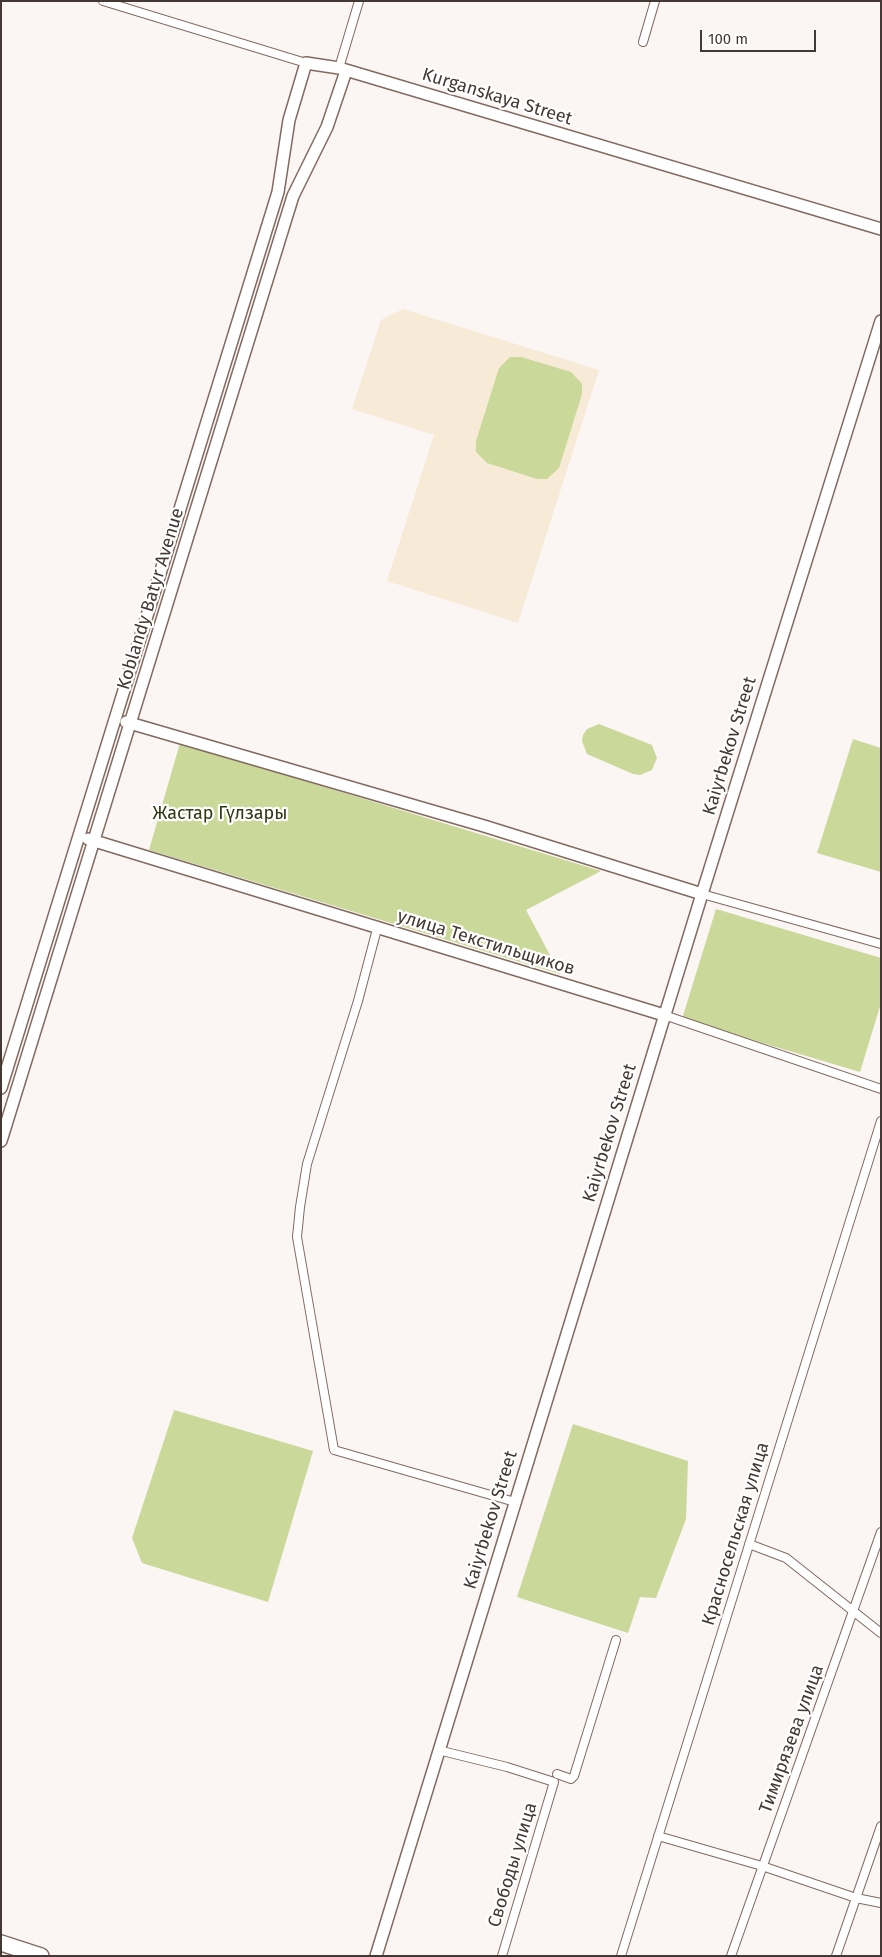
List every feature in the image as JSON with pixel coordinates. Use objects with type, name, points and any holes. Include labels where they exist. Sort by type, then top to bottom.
[{"type":"highway","points":[[1,1943],[41,1956]]},
{"type":"street","name":"Kurganskaya Street","points":[[103,1],[881,229]]},
{"type":"street","name":"Koblandy Batyr Avenue","points":[[1,1141],[132,723],[293,196],[327,127],[359,1]]},
{"type":"street","points":[[643,42],[655,1]]},
{"type":"street","name":"Koblandy Batyr Avenue","points":[[1,1088],[278,192],[289,120],[306,62]]},
{"type":"street","name":"Kaiyrbekov Street","points":[[376,1956],[664,1015],[876,352],[881,321]]},
{"type":"street","points":[[115,720],[132,723],[484,826],[702,894],[881,944]]},
{"type":"street","name":"улица Текстильщиков","points":[[79,836],[664,1015],[881,1089]]},
{"type":"street","points":[[378,929],[358,1002],[307,1164],[297,1237],[334,1450],[515,1502]]},
{"type":"street","name":"Красносельская улица","points":[[620,1956],[881,1121]]},
{"type":"street","name":"Тимирязева улица","points":[[731,1956],[881,1532]]},
{"type":"street","points":[[749,1544],[786,1558],[881,1633]]},
{"type":"street","points":[[438,1750],[556,1778],[571,1779],[574,1776],[616,1640]]},
{"type":"street","name":"Свободы улица","points":[[502,1956],[556,1778]]},
{"type":"street","points":[[836,1956],[881,1826]]},
{"type":"street","points":[[658,1836],[762,1866],[856,1898],[881,1903]]},
{"type":"shaded area","points":[[403,309],[599,370],[518,623],[387,581],[434,435],[352,409],[381,320]]},
{"type":"green space","points":[[510,357],[521,357],[571,372],[582,384],[582,394],[559,468],[547,479],[537,479],[487,463],[476,452],[476,441],[499,368]]},
{"type":"green space","points":[[599,724],[652,745],[657,758],[652,770],[640,775],[633,774],[587,754],[582,741],[583,735],[587,729]]},
{"type":"green space","points":[[853,739],[881,748],[881,872],[817,853]]},
{"type":"green space","name":"Жастар Гүлзары","points":[[180,743],[601,871],[526,910],[560,974],[149,850]]},
{"type":"green space","points":[[716,909],[881,958],[881,1003],[860,1072],[682,1019]]},
{"type":"green space","points":[[174,1410],[313,1451],[268,1602],[142,1563],[132,1538]]},
{"type":"green space","points":[[573,1424],[688,1461],[686,1519],[656,1598],[640,1597],[628,1633],[517,1597]]}]
